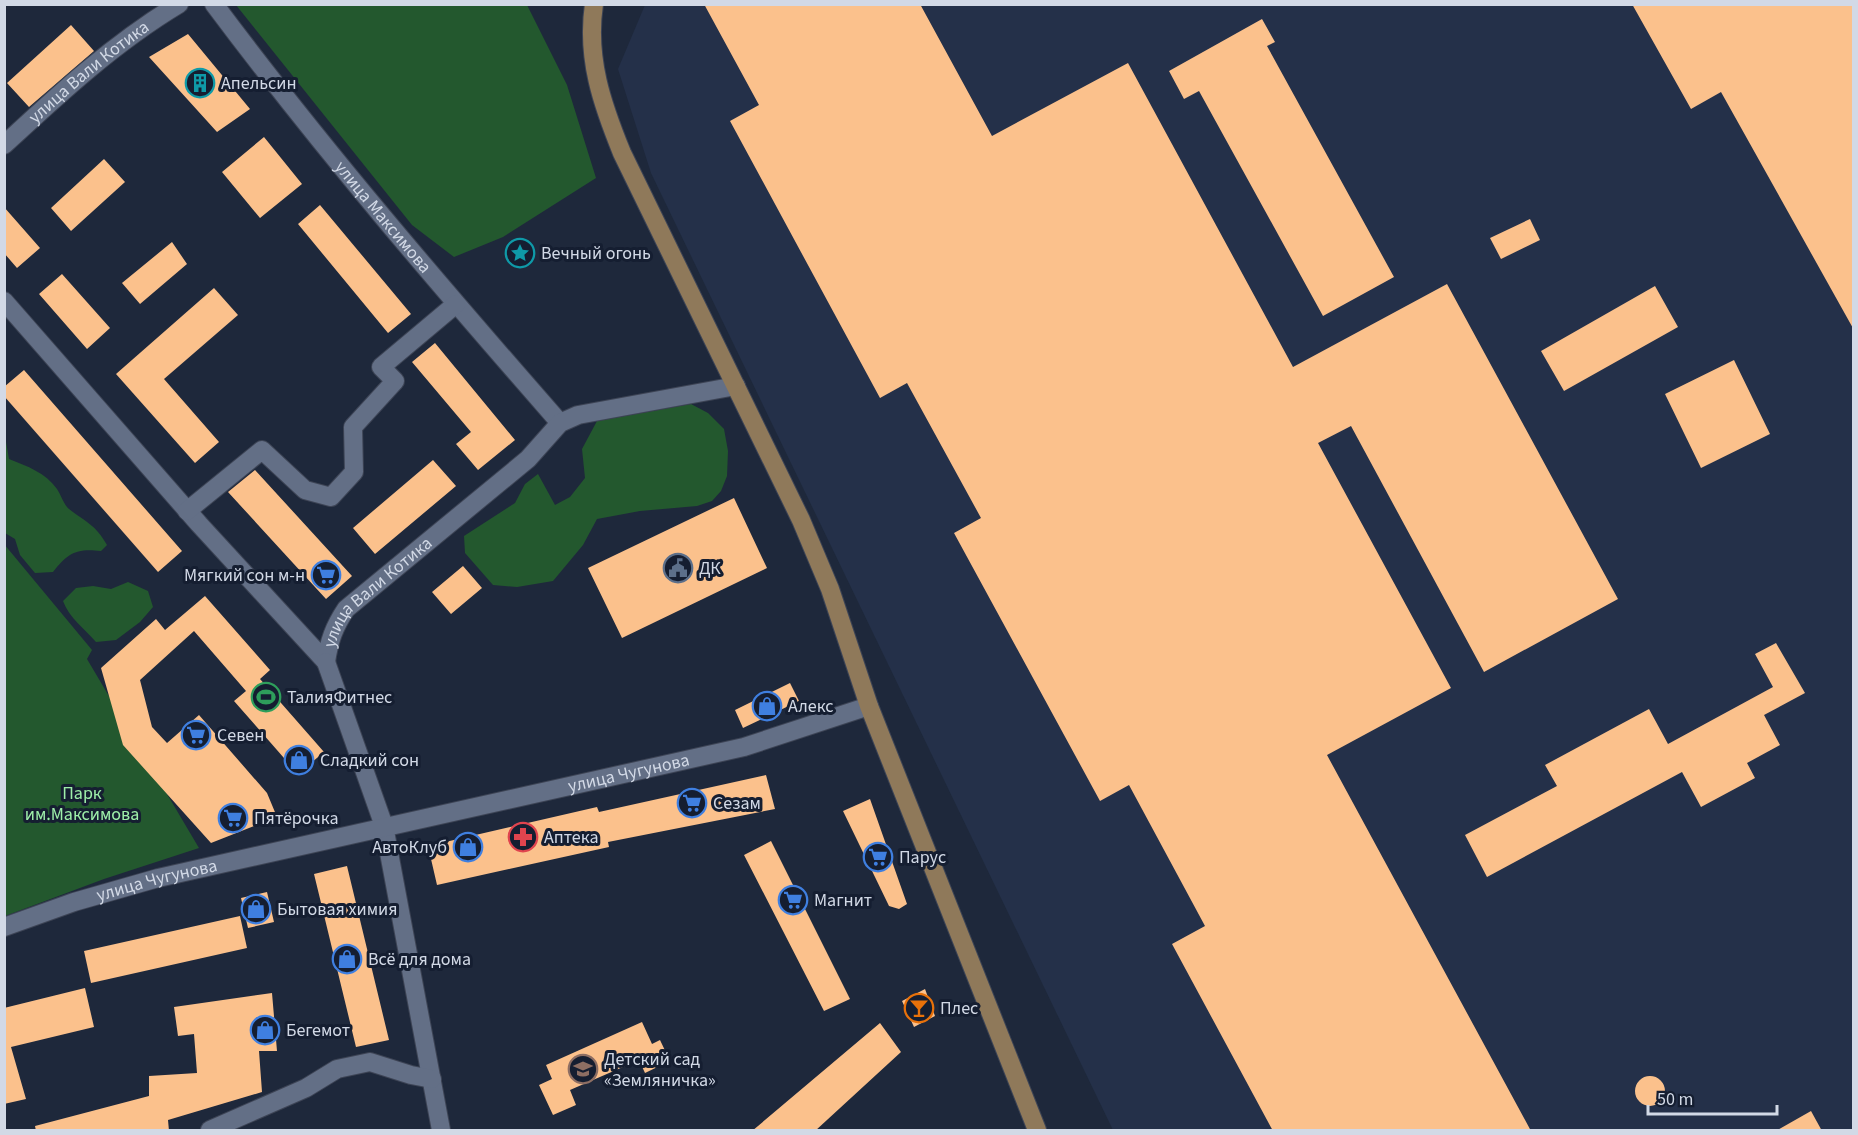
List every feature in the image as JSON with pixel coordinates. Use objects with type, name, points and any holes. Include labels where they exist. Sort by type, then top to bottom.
[{"type":"main road","points":[[594,4],[592,56],[605,111],[622,153],[801,520],[830,589],[869,706],[1037,1131]]},
{"type":"street","name":"улица Вали Котика","points":[[4,145],[62,92],[135,32],[179,4]]},
{"type":"street","name":"улица Максимова","points":[[214,4],[277,88],[418,260],[560,423]]},
{"type":"street","name":"улица Вали Котика","points":[[4,301],[188,511],[326,662]]},
{"type":"street","points":[[188,511],[262,450],[305,490],[331,497],[354,472],[354,428],[395,381],[381,367],[456,304]]},
{"type":"street","name":"улица Вали Котика","points":[[326,662],[329,639],[346,609],[528,459],[560,423],[578,414],[736,386]]},
{"type":"street","points":[[326,662],[384,826],[441,1131]]},
{"type":"street","name":"улица Чугунова","points":[[4,927],[74,902],[158,878],[744,747],[869,706]]},
{"type":"street","points":[[210,1131],[306,1088],[337,1069],[370,1062],[432,1079]]},
{"type":"shaded area","points":[[645,5],[1853,5],[1853,1130],[1113,1130],[651,173],[618,69]]},
{"type":"green space","points":[[236,5],[527,5],[567,85],[596,178],[503,237],[454,257],[412,225]]},
{"type":"green space","points":[[691,404],[708,413],[724,429],[728,451],[727,476],[721,491],[712,501],[697,506],[640,511],[597,519],[583,545],[553,581],[517,587],[493,585],[465,553],[464,536],[515,503],[525,484],[538,474],[555,505],[570,497],[585,478],[582,449],[597,421]]},
{"type":"green space","points":[[5,436],[9,459],[36,471],[53,483],[67,507],[99,532],[107,545],[101,551],[85,550],[73,553],[63,560],[53,572],[35,573],[20,555],[15,539],[5,533]]},
{"type":"green space","name":"Парк им.Максимова","points":[[4,544],[92,650],[87,659],[199,848],[104,879],[5,916]]},
{"type":"green space","points":[[128,582],[148,591],[153,607],[140,622],[116,640],[96,642],[73,618],[63,601],[76,588],[93,586],[111,589]]},
{"type":"building","points":[[704,4],[920,4],[992,136],[1128,63],[1293,367],[1447,284],[1618,599],[1484,672],[1351,426],[1318,443],[1451,688],[1327,755],[1531,1131],[1273,1131],[1172,944],[1205,926],[1129,785],[1100,801],[954,533],[981,518],[907,383],[880,398],[730,121],[759,105]]},
{"type":"building","points":[[1632,4],[1854,4],[1854,330],[1721,92],[1691,109]]},
{"type":"building","points":[[1262,19],[1275,42],[1267,46],[1394,277],[1323,316],[1199,91],[1184,99],[1169,71]]},
{"type":"building","points":[[71,25],[94,51],[29,107],[7,83]]},
{"type":"building","name":"Апельсин","points":[[188,34],[250,109],[217,132],[149,57]]},
{"type":"building","points":[[264,137],[302,184],[260,218],[222,172]]},
{"type":"building","points":[[104,159],[125,182],[71,231],[51,208]]},
{"type":"building","points":[[320,205],[411,314],[388,333],[298,224]]},
{"type":"building","points":[[4,207],[40,248],[17,268],[4,253]]},
{"type":"building","points":[[1530,219],[1540,240],[1501,259],[1490,238]]},
{"type":"building","points":[[172,242],[187,264],[140,304],[122,283]]},
{"type":"building","points":[[62,274],[110,328],[87,349],[39,294]]},
{"type":"building","points":[[1655,286],[1678,327],[1564,391],[1541,351]]},
{"type":"building","points":[[214,288],[238,315],[164,379],[219,442],[195,463],[116,374]]},
{"type":"building","points":[[435,343],[515,440],[478,470],[456,444],[471,432],[412,362]]},
{"type":"building","points":[[1734,360],[1770,434],[1701,468],[1665,394]]},
{"type":"building","points":[[24,370],[182,551],[158,572],[4,396],[4,387]]},
{"type":"building","points":[[433,460],[456,486],[375,554],[353,528]]},
{"type":"building","points":[[255,470],[352,576],[326,599],[228,492]]},
{"type":"building","name":"ДК","points":[[734,498],[767,568],[622,638],[588,568]]},
{"type":"building","points":[[463,566],[482,588],[451,614],[432,592]]},
{"type":"building","name":"Севен","points":[[205,596],[270,670],[260,679],[324,752],[298,774],[234,701],[246,691],[194,631],[140,680],[152,727],[167,743],[199,715],[267,793],[277,817],[211,843],[123,745],[101,668],[156,619],[165,630]]},
{"type":"building","points":[[1776,643],[1805,693],[1764,715],[1780,745],[1747,763],[1755,778],[1701,807],[1682,772],[1487,877],[1465,835],[1557,786],[1545,765],[1649,709],[1668,744],[1773,687],[1755,654]]},
{"type":"building","name":"Алекс","points":[[790,683],[799,701],[743,728],[735,710]]},
{"type":"building","points":[[766,775],[775,809],[608,842],[609,847],[437,885],[428,846],[597,807],[599,812]]},
{"type":"building","name":"Парус","points":[[870,799],[907,904],[899,909],[889,906],[843,811]]},
{"type":"building","points":[[771,841],[850,999],[824,1011],[744,855]]},
{"type":"building","points":[[347,866],[389,1040],[356,1047],[314,874]]},
{"type":"building","points":[[267,892],[274,922],[248,928],[241,898]]},
{"type":"building","points":[[240,916],[247,948],[91,983],[84,951]]},
{"type":"building","points":[[85,988],[94,1027],[11,1047],[26,1099],[4,1104],[4,1008]]},
{"type":"building","name":"Плес","points":[[925,989],[935,1016],[914,1027],[902,1001]]},
{"type":"building","points":[[272,993],[277,1051],[259,1051],[262,1092],[168,1120],[169,1131],[36,1131],[35,1126],[149,1096],[149,1076],[197,1073],[194,1034],[178,1036],[174,1007]]},
{"type":"building","name":"Детский сад «Земляничка»","points":[[642,1022],[652,1044],[660,1040],[670,1061],[645,1073],[639,1060],[570,1090],[576,1105],[553,1115],[539,1085],[552,1079],[546,1065]]},
{"type":"building","points":[[880,1023],[901,1052],[815,1131],[752,1131]]},
{"type":"building","points":[[1650,1076],[1661,1080],[1665,1091],[1661,1102],[1650,1106],[1639,1102],[1635,1091],[1639,1080]]},
{"type":"building","points":[[1811,1111],[1822,1131],[1776,1131]]},
{"type":"place","name":"Апельсин","points":[[200,83]]},
{"type":"place","name":"Вечный огонь","points":[[520,253]]},
{"type":"place","name":"ДК","points":[[678,568]]},
{"type":"place","name":"Мягкий сон м-н","points":[[326,575]]},
{"type":"place","name":"ТалияФитнес","points":[[266,697]]},
{"type":"place","name":"Алекс","points":[[767,706]]},
{"type":"place","name":"Севен","points":[[196,735]]},
{"type":"place","name":"Сладкий сон","points":[[299,760]]},
{"type":"place","name":"Сезам","points":[[692,803]]},
{"type":"place","name":"Пятёрочка","points":[[233,818]]},
{"type":"place","name":"Аптека","points":[[523,837]]},
{"type":"place","name":"АвтоКлуб","points":[[468,847]]},
{"type":"place","name":"Парус","points":[[878,857]]},
{"type":"place","name":"Магнит","points":[[793,900]]},
{"type":"place","name":"Бытовая химия","points":[[256,909]]},
{"type":"place","name":"Всё для дома","points":[[347,959]]},
{"type":"place","name":"Плес","points":[[919,1008]]},
{"type":"place","name":"Бегемот","points":[[265,1030]]},
{"type":"place","name":"Детский сад «Земляничка»","points":[[583,1069]]}]
